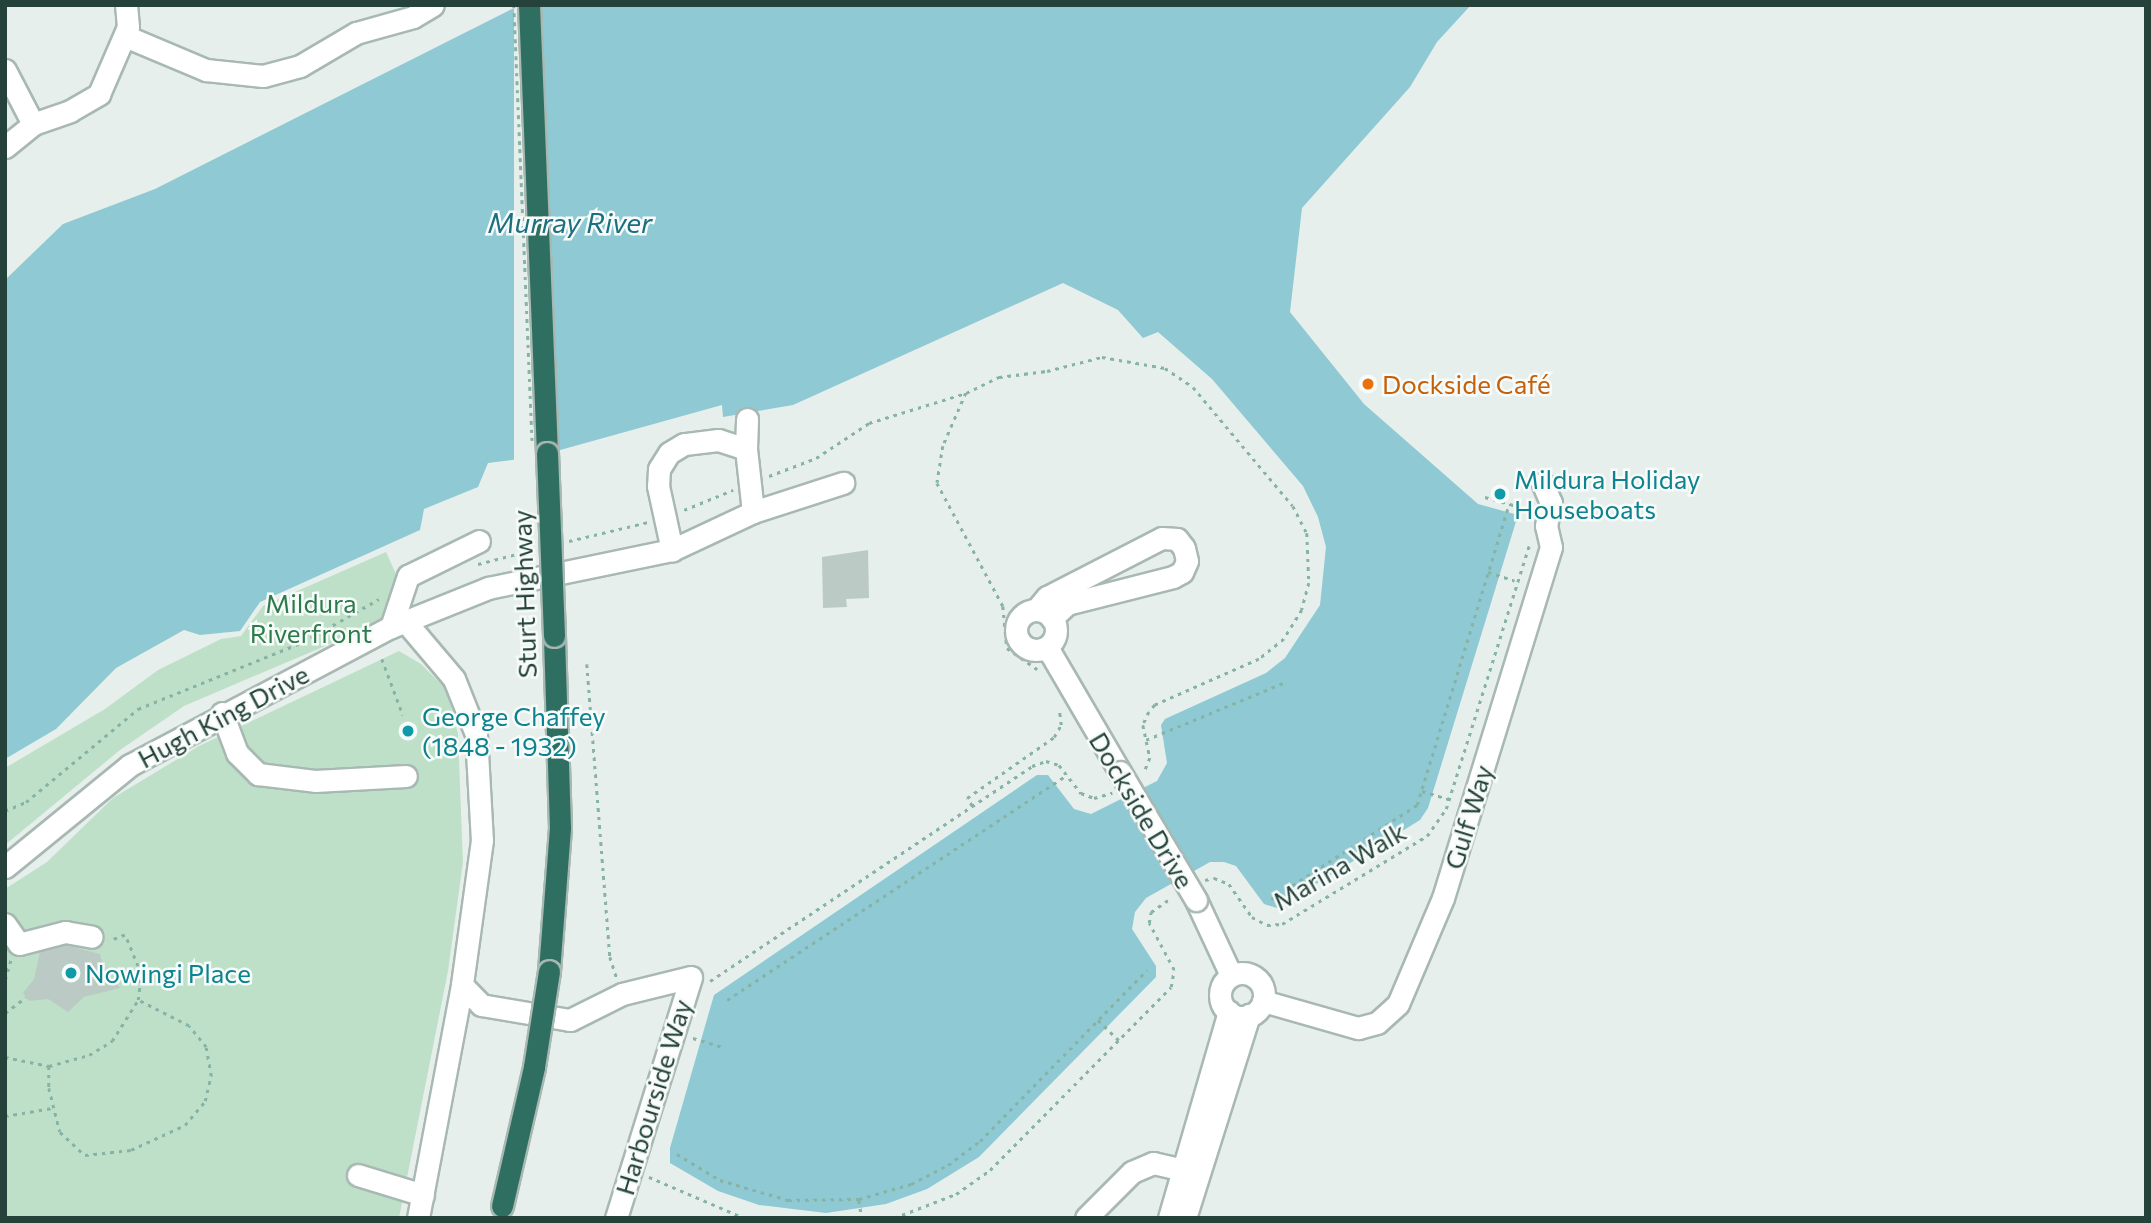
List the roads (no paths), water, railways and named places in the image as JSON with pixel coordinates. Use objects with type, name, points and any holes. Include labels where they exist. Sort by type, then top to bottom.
[{"type":"highway","name":"Sturt Highway","points":[[501,1212],[534,1066],[549,971],[561,828],[529,5]]},
{"type":"street","points":[[5,147],[33,124],[70,111],[99,94],[125,36],[126,5]]},
{"type":"street","points":[[125,36],[206,70],[263,76],[300,66],[356,33],[413,17],[433,5]]},
{"type":"street","points":[[5,69],[33,124]]},
{"type":"street","points":[[747,419],[746,449],[753,512]]},
{"type":"street","points":[[672,550],[658,486],[659,469],[669,453],[684,444],[718,440],[746,449]]},
{"type":"street","name":"Hugh King Drive","points":[[9,860],[130,765],[222,713],[398,624],[532,569],[672,550],[753,512],[843,483]]},
{"type":"street","name":"Gulf Way","points":[[1247,1010],[1358,1028],[1377,1023],[1398,1004],[1443,898],[1548,558],[1549,540],[1546,526],[1552,503],[1539,494]]},
{"type":"street","points":[[1044,614],[1047,597],[1162,538],[1177,539],[1184,548],[1187,561],[1182,572],[1173,577],[1067,604],[1044,614],[1018,620],[1015,631],[1026,649],[1047,648],[1055,639],[1044,614]]},
{"type":"street","points":[[418,1218],[462,985],[482,839],[476,734],[454,679],[398,624],[408,576],[480,541]]},
{"type":"street","name":"Dockside Drive","points":[[1047,648],[1192,892],[1231,975]]},
{"type":"street","points":[[222,713],[237,753],[258,774],[315,781],[406,776]]},
{"type":"street","points":[[5,923],[19,944],[65,932],[97,940]]},
{"type":"street","points":[[1169,1218],[1192,1171],[1247,1010],[1262,986],[1253,976],[1231,975],[1220,993],[1247,1010]]},
{"type":"street","name":"Harbourside Way","points":[[462,985],[481,1005],[570,1020],[622,994],[691,977],[616,1218]]},
{"type":"street","points":[[1086,1218],[1132,1172],[1153,1163],[1192,1171]]},
{"type":"street","points":[[1185,1218],[1192,1171]]},
{"type":"street","points":[[358,1175],[423,1195]]},
{"type":"water","name":"Murray River","points":[[535,5],[1471,5],[1437,42],[1410,87],[1302,208],[1290,312],[1364,404],[1478,504],[1518,515],[1428,808],[1420,820],[1277,908],[1264,904],[1236,866],[1224,862],[1210,862],[1146,898],[1135,912],[1132,929],[1156,966],[1156,977],[979,1157],[927,1189],[886,1204],[826,1213],[759,1205],[718,1191],[670,1163],[670,1148],[714,995],[1037,775],[1048,775],[1074,809],[1091,814],[1157,781],[1167,763],[1161,725],[1165,719],[1266,673],[1285,658],[1320,605],[1326,547],[1318,517],[1303,486],[1212,379],[1158,332],[1143,338],[1118,310],[1063,283],[793,405],[723,417],[722,405],[535,457],[488,463],[478,487],[424,509],[420,530],[260,602],[240,631],[200,635],[184,630],[116,668],[56,729],[5,759],[5,280],[63,224],[155,189],[512,9]]},
{"type":"place","name":"Dockside Café","points":[[1368,384]]},
{"type":"place","name":"Mildura Holiday Houseboats","points":[[1500,494]]},
{"type":"place","name":"George Chaffey (1848 - 1932)","points":[[408,731]]},
{"type":"place","name":"Nowingi Place","points":[[71,973]]},
{"type":"park label","name":"Mildura Riverfront","points":[[311,618]]}]
